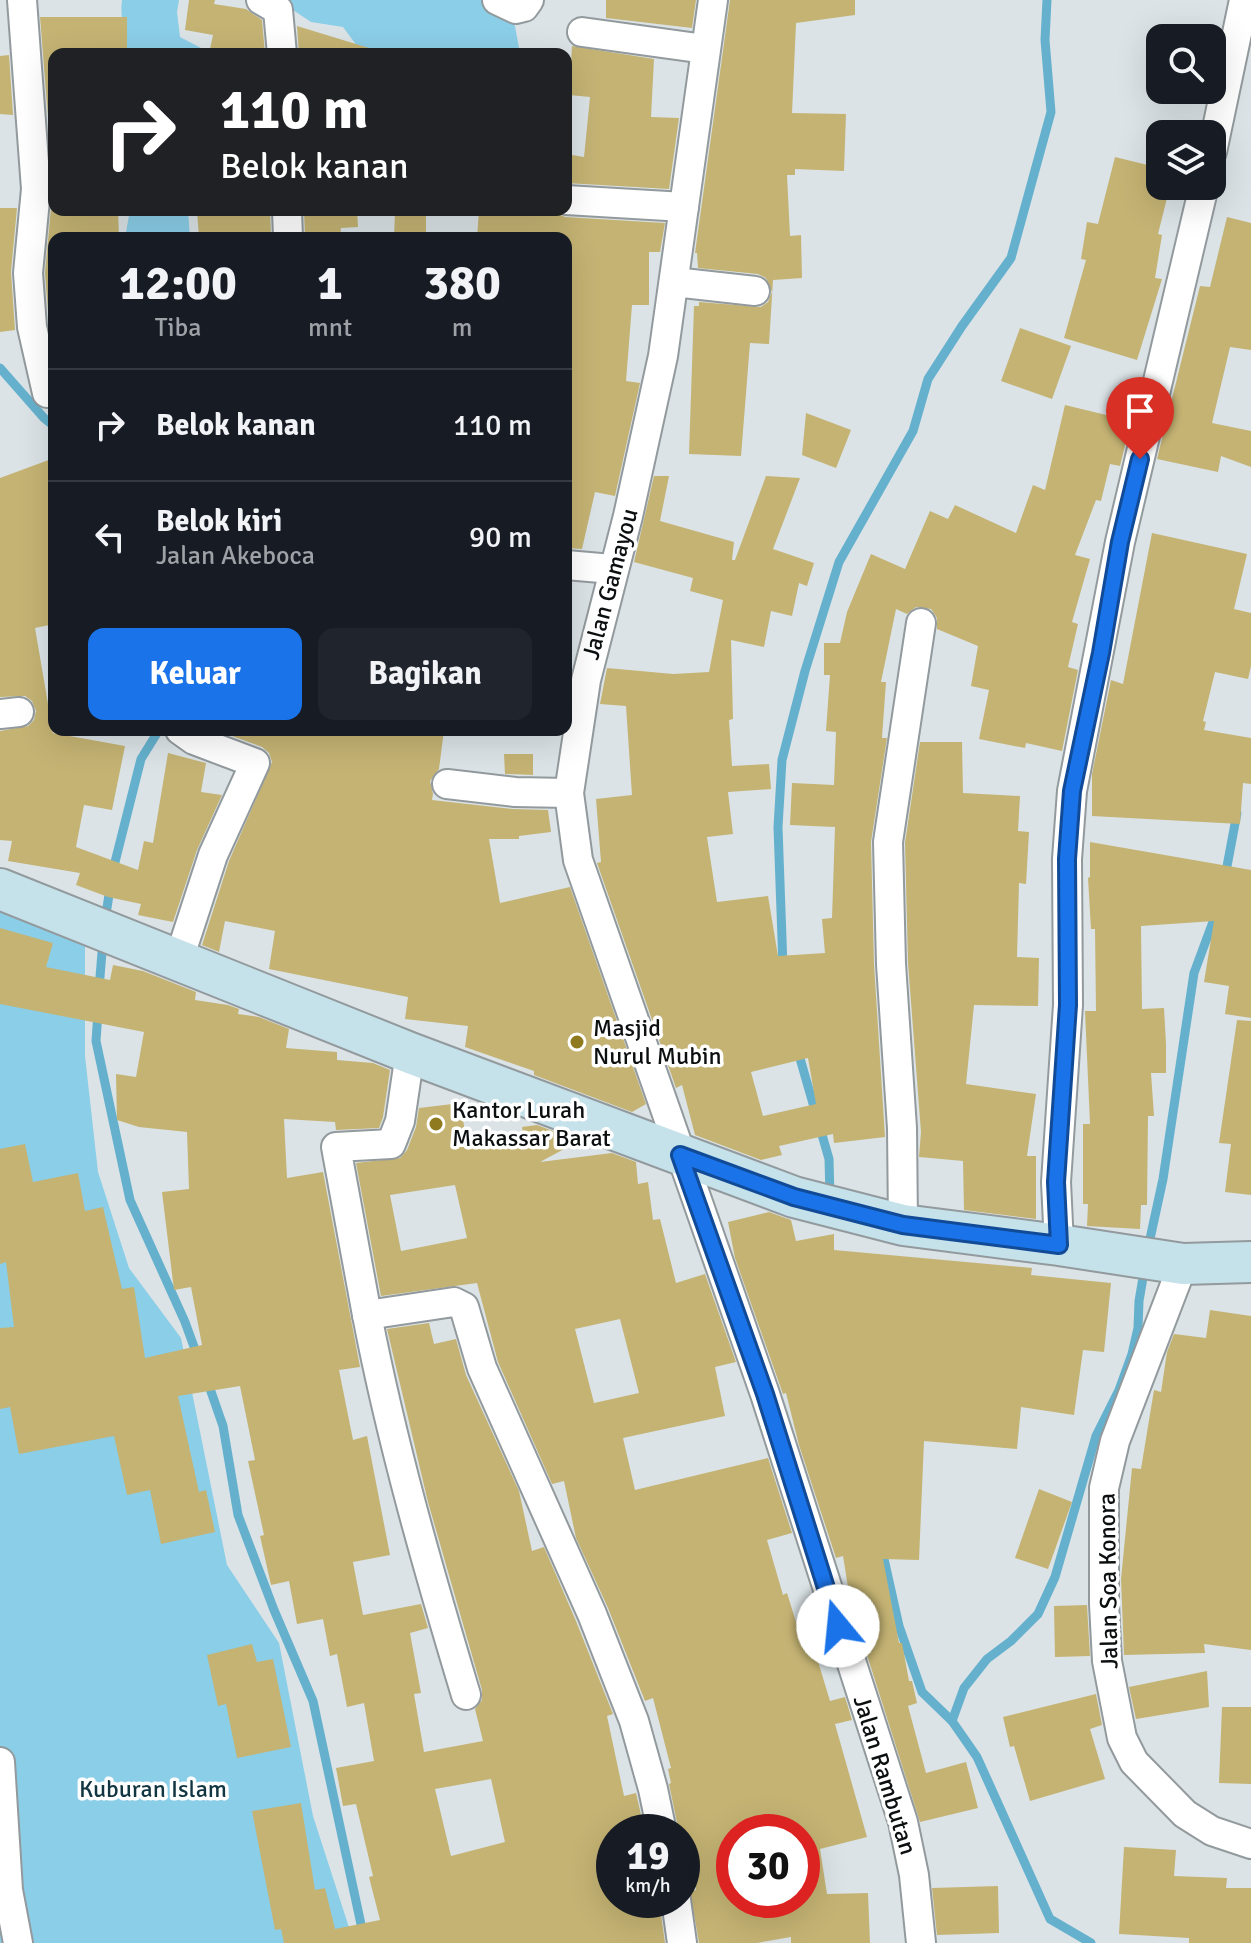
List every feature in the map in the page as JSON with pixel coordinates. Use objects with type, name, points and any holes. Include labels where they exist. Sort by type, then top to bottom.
[{"type":"street","points":[[22,0],[36,189],[28,273],[32,327],[47,393]]},
{"type":"street","points":[[261,0],[278,10],[281,48]]},
{"type":"street","points":[[497,0],[516,9],[524,7],[529,0]]},
{"type":"street","name":"Jalan Gamayou","points":[[680,1155],[578,860],[569,793],[586,680],[648,431],[674,282],[713,0]]},
{"type":"street","points":[[1219,120],[1244,0]]},
{"type":"street","points":[[582,32],[705,49]]},
{"type":"street","points":[[572,200],[684,207]]},
{"type":"street","points":[[1059,1245],[1056,1182],[1068,1005],[1067,859],[1072,791],[1120,542],[1201,200]]},
{"type":"street","points":[[674,282],[755,291]]},
{"type":"street","points":[[572,566],[612,569]]},
{"type":"street","points":[[886,1220],[902,1128],[891,964],[888,842],[921,623]]},
{"type":"street","points":[[178,962],[213,855],[255,763],[189,736]]},
{"type":"street","points":[[447,784],[515,792],[569,793]]},
{"type":"street","points":[[0,889],[410,1053],[794,1197],[886,1220],[1157,1260],[1251,1262]]},
{"type":"street","points":[[410,1053],[400,1121],[391,1144],[336,1147],[383,1397],[411,1507],[466,1695]]},
{"type":"street","name":"Jalan Rambutan","points":[[680,1155],[765,1394],[903,1822],[914,1875],[921,1943]]},
{"type":"street","name":"Jalan Soa Konora","points":[[1157,1260],[1104,1488],[1107,1661],[1122,1738],[1134,1762],[1185,1814],[1212,1831],[1251,1844]]},
{"type":"street","points":[[367,1315],[454,1302],[460,1302],[464,1307],[482,1368],[592,1614],[634,1721],[658,1814]]},
{"type":"street","points":[[0,1762],[8,1890],[18,1943]]},
{"type":"street","points":[[679,1918],[682,1943]]},
{"type":"green space","points":[[122,0],[179,0],[180,37],[201,48],[126,48]]},
{"type":"green space","points":[[278,0],[510,0],[519,48],[359,48],[343,27],[311,22]]},
{"type":"green space","points":[[129,216],[188,216],[190,232],[126,232]]},
{"type":"green space","name":"Kuburan Islam","points":[[0,908],[85,944],[85,1056],[98,1172],[129,1268],[181,1338],[227,1565],[279,1643],[313,1816],[354,1943],[0,1943]]},
{"type":"building","points":[[189,0],[215,0],[214,4],[246,9],[262,20],[264,48],[210,48],[213,35],[185,30]]},
{"type":"building","points":[[606,0],[696,0],[692,28],[606,18]]},
{"type":"building","points":[[730,0],[855,0],[855,15],[796,23],[792,113],[846,114],[844,171],[795,169],[795,175],[787,175],[790,236],[801,235],[802,278],[773,280],[769,344],[750,343],[741,456],[689,454],[694,306],[699,306],[699,302],[761,307],[768,302],[772,292],[766,278],[758,274],[698,268],[695,253]]},
{"type":"building","points":[[40,17],[127,17],[127,48],[48,48],[48,116]]},
{"type":"building","points":[[297,26],[369,48],[299,48]]},
{"type":"building","points":[[572,48],[654,59],[651,117],[679,118],[669,189],[572,183],[572,155],[584,157],[590,97],[572,95]]},
{"type":"building","points":[[9,55],[13,115],[0,114],[0,56]]},
{"type":"building","points":[[1115,157],[1146,165],[1146,200],[1166,200],[1158,234],[1162,235],[1155,278],[1162,279],[1137,360],[1064,338],[1086,260],[1081,259],[1087,222],[1098,224]]},
{"type":"building","points":[[0,208],[17,208],[11,272],[15,330],[0,332]]},
{"type":"building","points":[[50,216],[118,216],[119,232],[49,232]]},
{"type":"building","points":[[197,216],[270,216],[271,232],[199,232]]},
{"type":"building","points":[[304,216],[357,216],[358,227],[341,228],[341,232],[305,232]]},
{"type":"building","points":[[395,216],[426,216],[426,232],[394,232]]},
{"type":"building","points":[[479,216],[563,216],[665,223],[660,252],[649,252],[649,305],[632,305],[626,381],[640,383],[615,496],[595,492],[582,549],[572,548],[572,232],[477,232]]},
{"type":"building","points":[[1227,217],[1251,223],[1251,350],[1230,347],[1212,423],[1251,431],[1251,467],[1221,456],[1218,472],[1157,459],[1200,286],[1210,287]]},
{"type":"building","points":[[48,240],[48,310],[45,273]]},
{"type":"building","points":[[1020,328],[1071,346],[1052,399],[1001,381]]},
{"type":"building","points":[[1065,405],[1131,421],[1120,466],[1110,464],[1101,501],[1096,500],[1075,555],[1090,559],[1072,622],[1078,624],[1068,667],[1078,670],[1062,751],[1026,743],[1025,748],[979,739],[989,690],[971,686],[978,646],[937,629],[937,618],[931,609],[916,607],[907,614],[896,609],[881,682],[886,682],[882,738],[887,738],[871,842],[874,964],[885,1137],[834,1143],[833,1134],[779,1146],[782,1155],[761,1160],[695,1135],[682,1085],[676,1088],[597,863],[601,862],[596,799],[632,795],[626,706],[600,704],[607,668],[673,674],[709,672],[723,600],[690,591],[693,578],[634,562],[654,476],[669,476],[660,521],[734,542],[732,560],[735,560],[766,476],[800,478],[773,549],[814,563],[807,586],[799,583],[792,616],[771,611],[764,647],[731,640],[733,719],[729,720],[732,766],[769,764],[771,789],[728,792],[733,834],[707,837],[717,902],[768,896],[778,956],[825,953],[822,919],[832,918],[835,827],[790,825],[792,783],[834,785],[836,732],[826,731],[830,675],[824,675],[824,643],[840,643],[847,612],[871,554],[905,569],[930,511],[948,519],[955,505],[1016,533],[1033,485],[1045,490]],"holes":[[[808,1058],[816,1104],[763,1116],[751,1072]]]},
{"type":"building","points":[[806,413],[851,430],[836,468],[802,455]]},
{"type":"building","points":[[48,460],[48,625],[35,628],[48,704],[48,736],[70,736],[125,746],[112,810],[84,805],[76,847],[138,870],[144,841],[153,843],[168,753],[206,763],[201,792],[222,795],[197,850],[173,922],[138,915],[141,904],[108,897],[76,885],[80,873],[8,861],[12,841],[0,840],[0,731],[28,726],[34,720],[36,711],[32,701],[25,696],[0,697],[0,478]]},
{"type":"building","points":[[1152,533],[1247,554],[1234,609],[1251,613],[1251,666],[1248,679],[1215,672],[1203,721],[1206,722],[1204,730],[1251,738],[1251,784],[1243,783],[1240,824],[1092,816],[1092,774],[1111,680],[1123,684]]},
{"type":"building","points":[[232,736],[443,736],[439,769],[430,781],[432,800],[548,810],[551,832],[519,836],[519,839],[489,839],[500,903],[570,887],[646,1104],[632,1112],[534,1075],[534,1071],[465,1047],[468,1026],[405,1019],[408,997],[269,969],[275,931],[225,921],[219,952],[202,945],[229,861],[272,762],[269,753],[262,747]]},
{"type":"building","points":[[920,742],[962,742],[963,793],[1020,796],[1018,831],[1029,832],[1026,884],[1019,883],[1017,957],[1039,958],[1038,1006],[974,1005],[966,1084],[1036,1094],[1027,1156],[1036,1156],[1036,1219],[964,1210],[963,1161],[919,1157],[921,1132],[908,963],[905,843]]},
{"type":"building","points":[[504,754],[533,754],[533,775],[505,774]]},
{"type":"building","points":[[1090,842],[1251,870],[1251,1018],[1225,1014],[1229,986],[1204,982],[1214,921],[1141,926],[1142,1009],[1164,1008],[1166,1073],[1151,1073],[1154,1116],[1148,1116],[1147,1205],[1141,1205],[1140,1229],[1087,1226],[1088,1204],[1083,1204],[1083,1124],[1090,1124],[1085,1011],[1096,1011],[1095,929],[1091,929],[1088,878]]},
{"type":"building","points":[[0,928],[53,943],[46,967],[110,980],[113,965],[143,971],[196,992],[195,1000],[228,1005],[239,1009],[238,1014],[259,1017],[289,1029],[286,1048],[337,1052],[337,1060],[373,1063],[390,1070],[379,1128],[336,1130],[335,1122],[284,1119],[287,1178],[323,1172],[360,1367],[339,1370],[353,1440],[367,1436],[390,1555],[353,1562],[363,1615],[421,1604],[428,1628],[410,1633],[421,1693],[414,1694],[424,1752],[483,1741],[475,1709],[482,1700],[482,1690],[428,1502],[387,1329],[429,1323],[434,1344],[456,1339],[466,1375],[519,1491],[532,1551],[544,1547],[613,1714],[607,1716],[624,1796],[636,1793],[641,1814],[596,1814],[596,1918],[662,1918],[665,1943],[284,1943],[281,1929],[275,1930],[252,1811],[301,1803],[315,1890],[325,1888],[335,1929],[380,1920],[356,1804],[343,1806],[336,1768],[374,1761],[364,1703],[347,1707],[337,1654],[330,1656],[323,1619],[297,1624],[289,1581],[271,1585],[248,1461],[255,1460],[240,1386],[178,1396],[199,1492],[206,1490],[215,1532],[161,1544],[150,1490],[127,1495],[114,1436],[19,1454],[10,1407],[0,1409],[0,1328],[14,1327],[6,1262],[0,1264],[0,1149],[25,1144],[33,1182],[78,1173],[85,1211],[103,1207],[122,1289],[134,1287],[145,1358],[202,1345],[191,1287],[174,1290],[162,1192],[189,1189],[187,1132],[139,1127],[117,1120],[116,1074],[136,1077],[144,1032],[0,1004]],"holes":[[[491,1779],[505,1842],[451,1856],[435,1789]]]},
{"type":"building","points":[[1237,1020],[1251,1021],[1251,1195],[1225,1192],[1231,1144],[1219,1143]]},
{"type":"building","points":[[461,1103],[466,1142],[523,1134],[522,1127],[537,1125],[579,1141],[540,1162],[612,1153],[636,1162],[638,1184],[648,1182],[653,1220],[660,1219],[676,1283],[705,1274],[736,1362],[715,1367],[725,1416],[623,1438],[635,1490],[768,1458],[792,1533],[767,1540],[783,1595],[787,1593],[801,1638],[810,1635],[830,1701],[845,1697],[852,1720],[835,1724],[867,1837],[820,1849],[827,1894],[868,1893],[870,1943],[791,1943],[791,1937],[757,1943],[699,1943],[695,1918],[700,1918],[700,1814],[675,1814],[669,1784],[668,1769],[671,1768],[653,1698],[645,1701],[576,1538],[564,1481],[552,1484],[498,1362],[477,1283],[381,1296],[356,1163],[400,1158],[407,1150],[419,1108]],"holes":[[[455,1185],[467,1238],[401,1251],[390,1195]],[[620,1319],[639,1393],[594,1403],[575,1329]]]},
{"type":"building","points":[[769,1212],[791,1220],[796,1241],[834,1234],[834,1250],[1032,1268],[1031,1275],[1111,1283],[1104,1352],[1083,1350],[1074,1415],[1021,1407],[1017,1449],[924,1441],[919,1560],[883,1559],[899,1643],[902,1643],[909,1681],[912,1681],[917,1703],[908,1706],[926,1773],[966,1762],[978,1808],[920,1822],[861,1636],[843,1556],[836,1558],[799,1445],[786,1393],[783,1394],[735,1258],[728,1222]]},
{"type":"building","points":[[1210,1310],[1251,1316],[1251,1650],[1204,1644],[1205,1653],[1124,1655],[1121,1579],[1132,1468],[1141,1469],[1154,1390],[1161,1392],[1167,1352],[1174,1334],[1206,1338]]},
{"type":"building","points":[[1039,1489],[1072,1502],[1048,1569],[1015,1558]]},
{"type":"building","points":[[1087,1605],[1090,1656],[1055,1657],[1054,1606]]},
{"type":"building","points":[[252,1644],[257,1662],[273,1659],[291,1747],[237,1758],[226,1704],[218,1706],[207,1655]]},
{"type":"building","points":[[1207,1671],[1209,1707],[1136,1719],[1129,1687]]},
{"type":"building","points":[[1096,1694],[1102,1725],[1090,1729],[1105,1779],[1030,1801],[1014,1746],[1010,1747],[1003,1717]]},
{"type":"building","points":[[1222,1707],[1251,1707],[1251,1784],[1219,1783]]},
{"type":"building","points":[[1124,1847],[1176,1850],[1174,1876],[1227,1878],[1226,1888],[1251,1888],[1251,1943],[1189,1943],[1189,1938],[1119,1934]]},
{"type":"building","points":[[998,1886],[999,1933],[937,1935],[932,1888]]},
{"type":"waterway","points":[[783,967],[778,827],[782,760],[805,671],[839,562],[913,431],[928,379],[1011,258],[1051,112],[1045,40],[1047,0]]},
{"type":"waterway","points":[[0,368],[48,421]]},
{"type":"waterway","points":[[113,870],[141,759],[155,736]]},
{"type":"waterway","points":[[1225,877],[1237,813]]},
{"type":"waterway","points":[[105,921],[110,888]]},
{"type":"waterway","points":[[1148,1248],[1163,1179],[1194,973],[1217,911]]},
{"type":"waterway","points":[[99,989],[103,940]]},
{"type":"waterway","points":[[98,1012],[96,1041],[130,1200],[197,1355]]},
{"type":"waterway","points":[[797,1048],[829,1159],[830,1197]]},
{"type":"waterway","points":[[1091,1943],[1050,1919],[977,1757],[952,1721],[964,1688],[987,1659],[1038,1614],[1055,1577],[1096,1436],[1119,1390],[1132,1354],[1145,1266]]},
{"type":"waterway","points":[[207,1380],[223,1426],[238,1515],[313,1701],[365,1943]]},
{"type":"waterway","points":[[882,1550],[899,1626],[922,1692],[952,1721]]},
{"type":"place","name":"Masjid Nurul Mubin","points":[[577,1042]]},
{"type":"place","name":"Kantor Lurah Makassar Barat","points":[[436,1124]]},
{"type":"route","points":[[838,1626],[765,1394],[680,1155],[794,1197],[903,1225],[1059,1245],[1056,1182],[1068,1005],[1067,859],[1072,791],[1120,542],[1140,459]]}]
